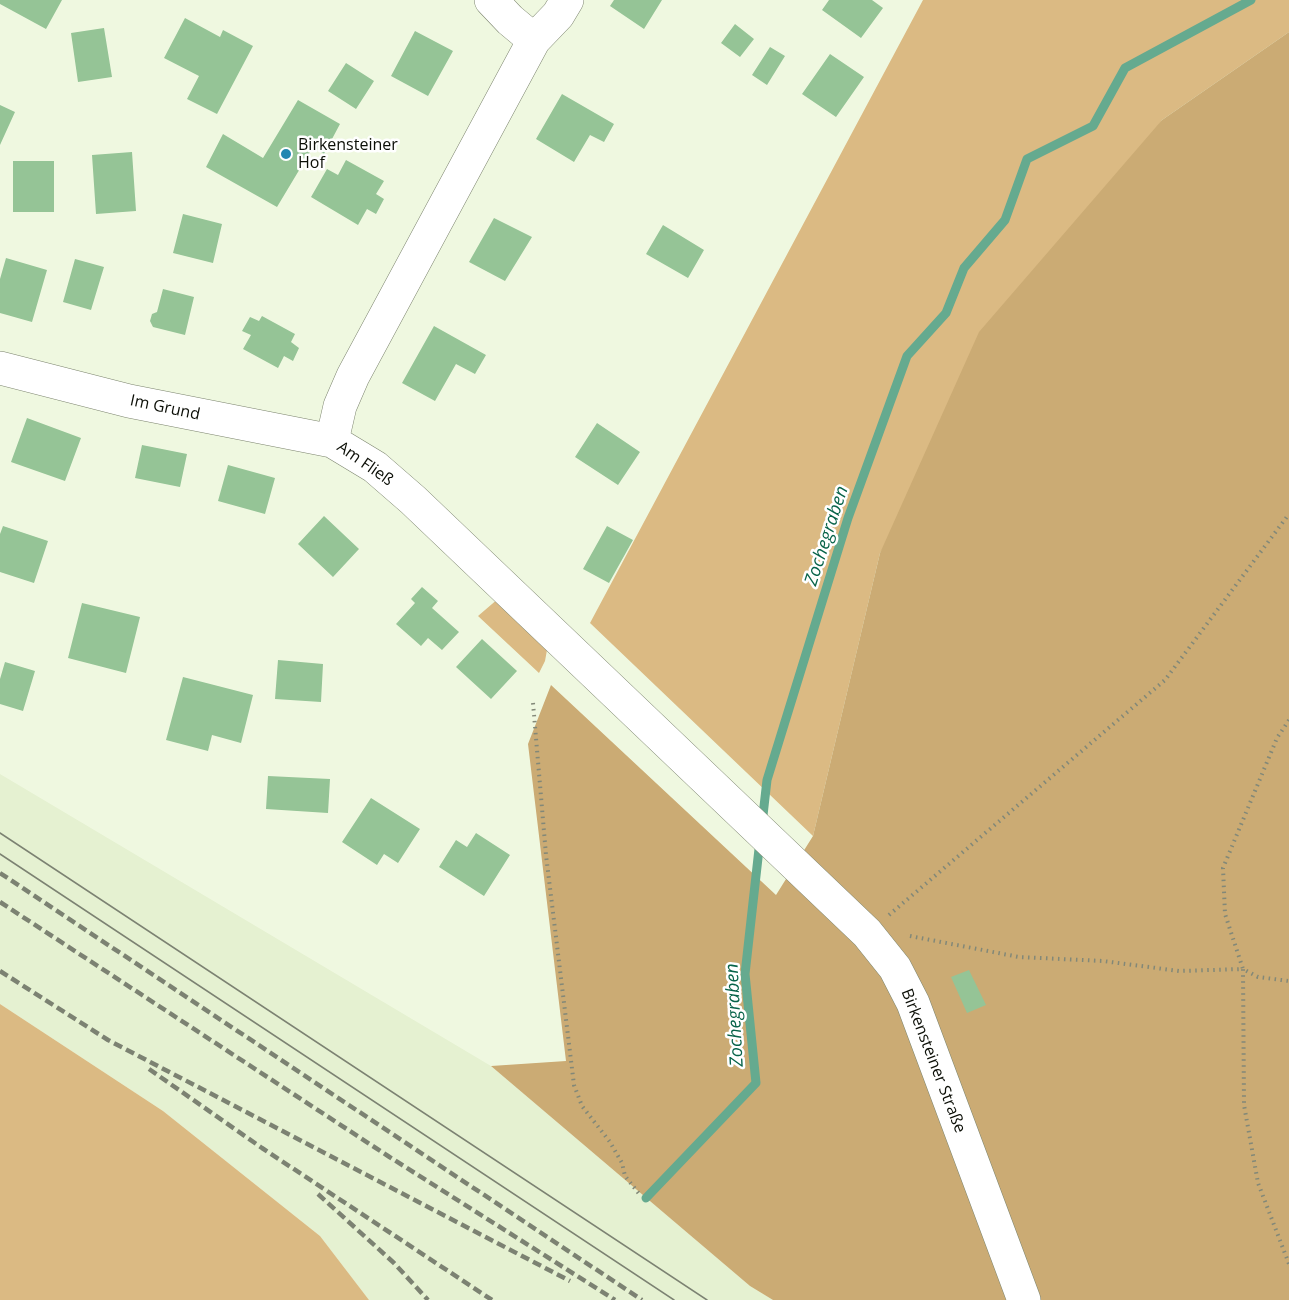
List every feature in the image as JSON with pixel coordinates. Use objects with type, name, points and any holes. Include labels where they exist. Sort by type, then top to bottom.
[{"type":"street","points":[[491,0],[534,40]]},
{"type":"street","name":"Am Fließ","points":[[567,0],[558,15],[534,40],[353,376],[340,406],[332,441],[375,467],[413,500],[735,808]]},
{"type":"street","name":"Im Grund","points":[[0,368],[129,401],[332,441]]},
{"type":"street","name":"Birkensteiner Straße","points":[[735,808],[792,862],[873,928],[913,1004],[1024,1300]]},
{"type":"path","points":[[873,928],[1165,680],[1289,514]]},
{"type":"path","points":[[533,703],[546,855],[574,1085],[582,1106],[610,1142],[622,1162],[625,1176],[640,1195]]},
{"type":"path","points":[[1289,720],[1277,738],[1223,868],[1225,914],[1243,969],[1244,1105],[1258,1183],[1289,1264]]},
{"type":"path","points":[[873,928],[920,940],[1019,957],[1103,961],[1179,971],[1243,969],[1258,977],[1289,981]]},
{"type":"shaded area","points":[[923,0],[1289,0],[1289,32],[1162,120],[880,553],[813,836],[590,623]]},
{"type":"shaded area","points":[[1289,32],[1289,1300],[773,1300],[750,1286],[491,1066],[566,1061],[528,744],[551,685],[776,895],[813,836],[880,553],[979,332],[1162,120]]},
{"type":"shaded area","points":[[499,598],[547,650],[539,673],[478,616]]},
{"type":"shaded area","points":[[0,774],[491,1066],[750,1286],[773,1300],[369,1300],[320,1236],[163,1111],[0,1004]]},
{"type":"shaded area","points":[[0,1004],[163,1111],[320,1236],[369,1300],[0,1300]]},
{"type":"building","points":[[0,0],[62,0],[46,29],[0,4]]},
{"type":"building","points":[[614,0],[662,0],[644,29],[610,6]]},
{"type":"building","points":[[829,0],[872,0],[883,8],[861,38],[822,10]]},
{"type":"building","points":[[185,18],[220,37],[223,30],[253,46],[217,114],[187,99],[199,76],[164,58]]},
{"type":"building","points":[[735,24],[754,39],[740,57],[721,43]]},
{"type":"building","points":[[104,28],[112,77],[78,82],[71,33]]},
{"type":"building","points":[[415,31],[453,51],[428,96],[391,76]]},
{"type":"building","points":[[770,47],[785,56],[767,85],[752,75]]},
{"type":"building","points":[[830,54],[864,77],[836,117],[802,94]]},
{"type":"building","points":[[346,63],[374,81],[356,109],[328,91]]},
{"type":"building","points":[[562,94],[614,124],[604,142],[590,135],[574,162],[536,139]]},
{"type":"building","points":[[298,100],[340,124],[324,154],[313,147],[277,207],[206,167],[223,134],[263,158]]},
{"type":"building","points":[[0,105],[15,112],[0,145]]},
{"type":"building","points":[[132,152],[136,211],[96,214],[92,155]]},
{"type":"building","points":[[346,160],[384,181],[376,194],[384,199],[376,214],[367,209],[358,225],[311,197],[327,169],[338,175]]},
{"type":"building","points":[[13,161],[54,161],[54,212],[13,212]]},
{"type":"building","points":[[183,214],[222,224],[213,263],[173,253]]},
{"type":"building","points":[[494,218],[532,237],[505,281],[469,262]]},
{"type":"building","points":[[663,225],[704,250],[688,278],[646,254]]},
{"type":"building","points":[[6,258],[47,270],[32,322],[0,313],[0,279]]},
{"type":"building","points":[[75,259],[104,267],[91,310],[63,302]]},
{"type":"building","points":[[163,289],[194,297],[185,335],[153,327],[150,321],[152,314],[157,312]]},
{"type":"building","points":[[262,316],[295,334],[291,342],[299,348],[293,361],[284,356],[278,368],[243,349],[251,335],[242,331],[250,317],[259,321]]},
{"type":"building","points":[[434,326],[486,355],[475,374],[456,364],[435,401],[402,383]]},
{"type":"building","points":[[27,418],[81,438],[65,481],[11,462]]},
{"type":"building","points":[[597,423],[640,452],[618,485],[575,457]]},
{"type":"building","points":[[142,445],[187,454],[180,487],[135,478]]},
{"type":"building","points":[[228,465],[275,478],[265,514],[218,501]]},
{"type":"building","points":[[324,516],[359,549],[333,577],[298,544]]},
{"type":"building","points":[[3,526],[48,541],[34,583],[0,572],[0,534]]},
{"type":"building","points":[[607,526],[633,540],[609,583],[583,569]]},
{"type":"building","points":[[422,587],[438,601],[432,608],[459,632],[442,650],[428,638],[421,646],[396,624],[415,603],[411,599]]},
{"type":"building","points":[[82,603],[140,617],[126,673],[68,658]]},
{"type":"building","points":[[482,639],[517,671],[491,699],[456,667]]},
{"type":"building","points":[[278,660],[323,664],[321,702],[275,699]]},
{"type":"building","points":[[5,662],[35,671],[23,711],[0,704],[0,679]]},
{"type":"building","points":[[183,677],[253,695],[241,743],[212,735],[208,751],[166,740]]},
{"type":"building","points":[[268,776],[330,779],[328,813],[266,809]]},
{"type":"building","points":[[371,798],[420,829],[398,863],[384,854],[377,865],[342,842]]},
{"type":"building","points":[[476,833],[510,855],[484,896],[439,867],[456,840],[467,847]]},
{"type":"building","points":[[969,970],[986,1005],[967,1013],[951,977]]},
{"type":"waterway","name":"Zochegraben","points":[[762,824],[767,780],[848,518],[907,356],[946,313],[964,268],[1005,220],[1027,159],[1093,126],[1125,68],[1251,0]]},
{"type":"waterway","name":"Zochegraben","points":[[646,1198],[756,1083],[745,974],[760,840]]},
{"type":"tram line","points":[[0,833],[707,1300]]},
{"type":"tram line","points":[[0,854],[674,1300]]},
{"type":"railway","points":[[0,873],[642,1300]]},
{"type":"railway","points":[[0,902],[388,1156],[615,1300]]},
{"type":"railway","points":[[0,971],[108,1040],[570,1281]]},
{"type":"railway","points":[[149,1069],[262,1148],[492,1300]]},
{"type":"railway","points":[[318,1194],[394,1263],[428,1300]]},
{"type":"place","name":"Birkensteiner Hof","points":[[286,154]]}]
